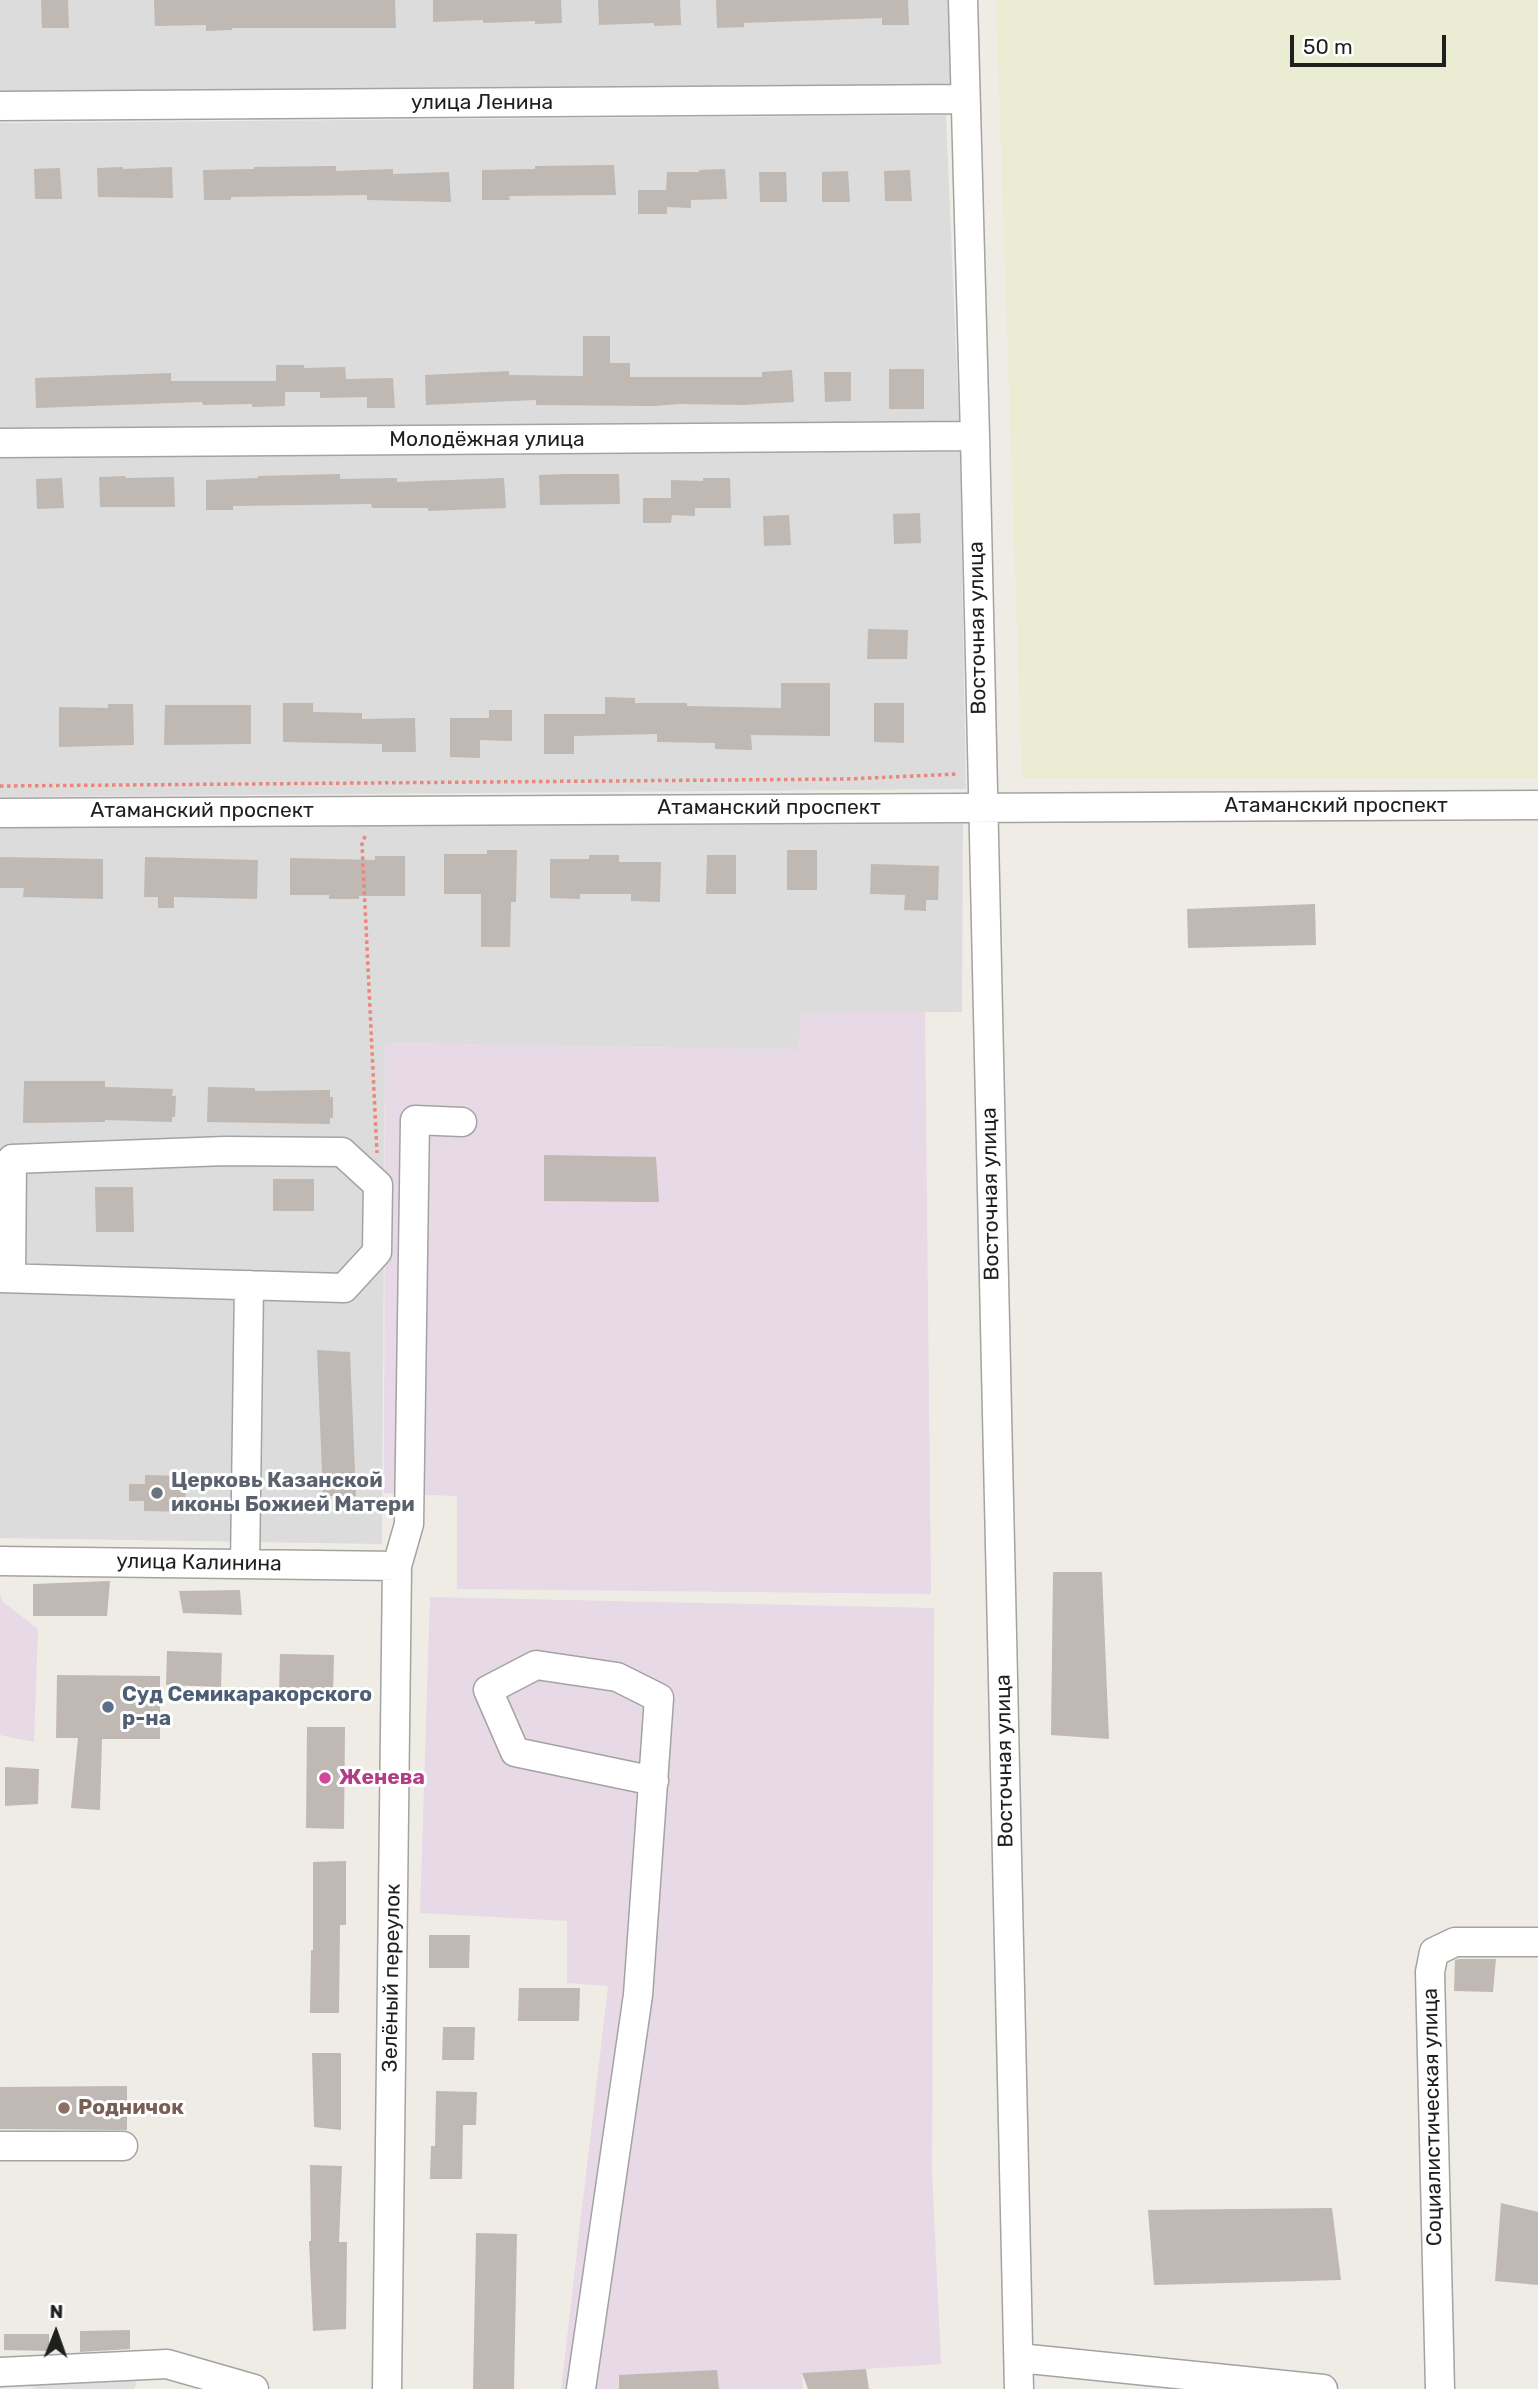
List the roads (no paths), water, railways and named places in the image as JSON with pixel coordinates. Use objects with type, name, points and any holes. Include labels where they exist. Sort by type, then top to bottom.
[{"type":"street","name":"Восточная улица","points":[[963,0],[1019,2389]]},
{"type":"street","name":"улица Ленина","points":[[0,106],[964,99]]},
{"type":"street","name":"Молодёжная улица","points":[[0,443],[975,436]]},
{"type":"street","name":"Атаманский проспект","points":[[0,813],[1538,805]]},
{"type":"street","name":"Зелёный переулок","points":[[387,2389],[397,1566],[409,1524],[415,1120],[462,1122]]},
{"type":"street","points":[[225,1152],[342,1152],[378,1185],[377,1252],[344,1288],[6,1278],[12,1159],[225,1152]]},
{"type":"street","points":[[245,1564],[249,1285]]},
{"type":"street","name":"улица Калинина","points":[[0,1561],[397,1566]]},
{"type":"street","points":[[581,2389],[638,1995],[654,1781],[659,1698],[617,1677],[536,1665],[488,1689],[515,1752],[654,1781]]},
{"type":"street","name":"Социалистическая улица","points":[[1440,2389],[1430,1986],[1434,1952],[1455,1942],[1538,1942]]},
{"type":"street","points":[[0,2146],[123,2146]]},
{"type":"street","points":[[1019,2358],[1323,2389]]},
{"type":"street","points":[[0,2372],[163,2376],[254,2389]]},
{"type":"place","name":"Церковь Казанской иконы Божией Матери","points":[[157,1493]]},
{"type":"place","name":"Суд Семикаракорского р-на","points":[[108,1707]]},
{"type":"place","name":"Женева","points":[[325,1778]]},
{"type":"place","name":"Родничок","points":[[64,2108]]}]
